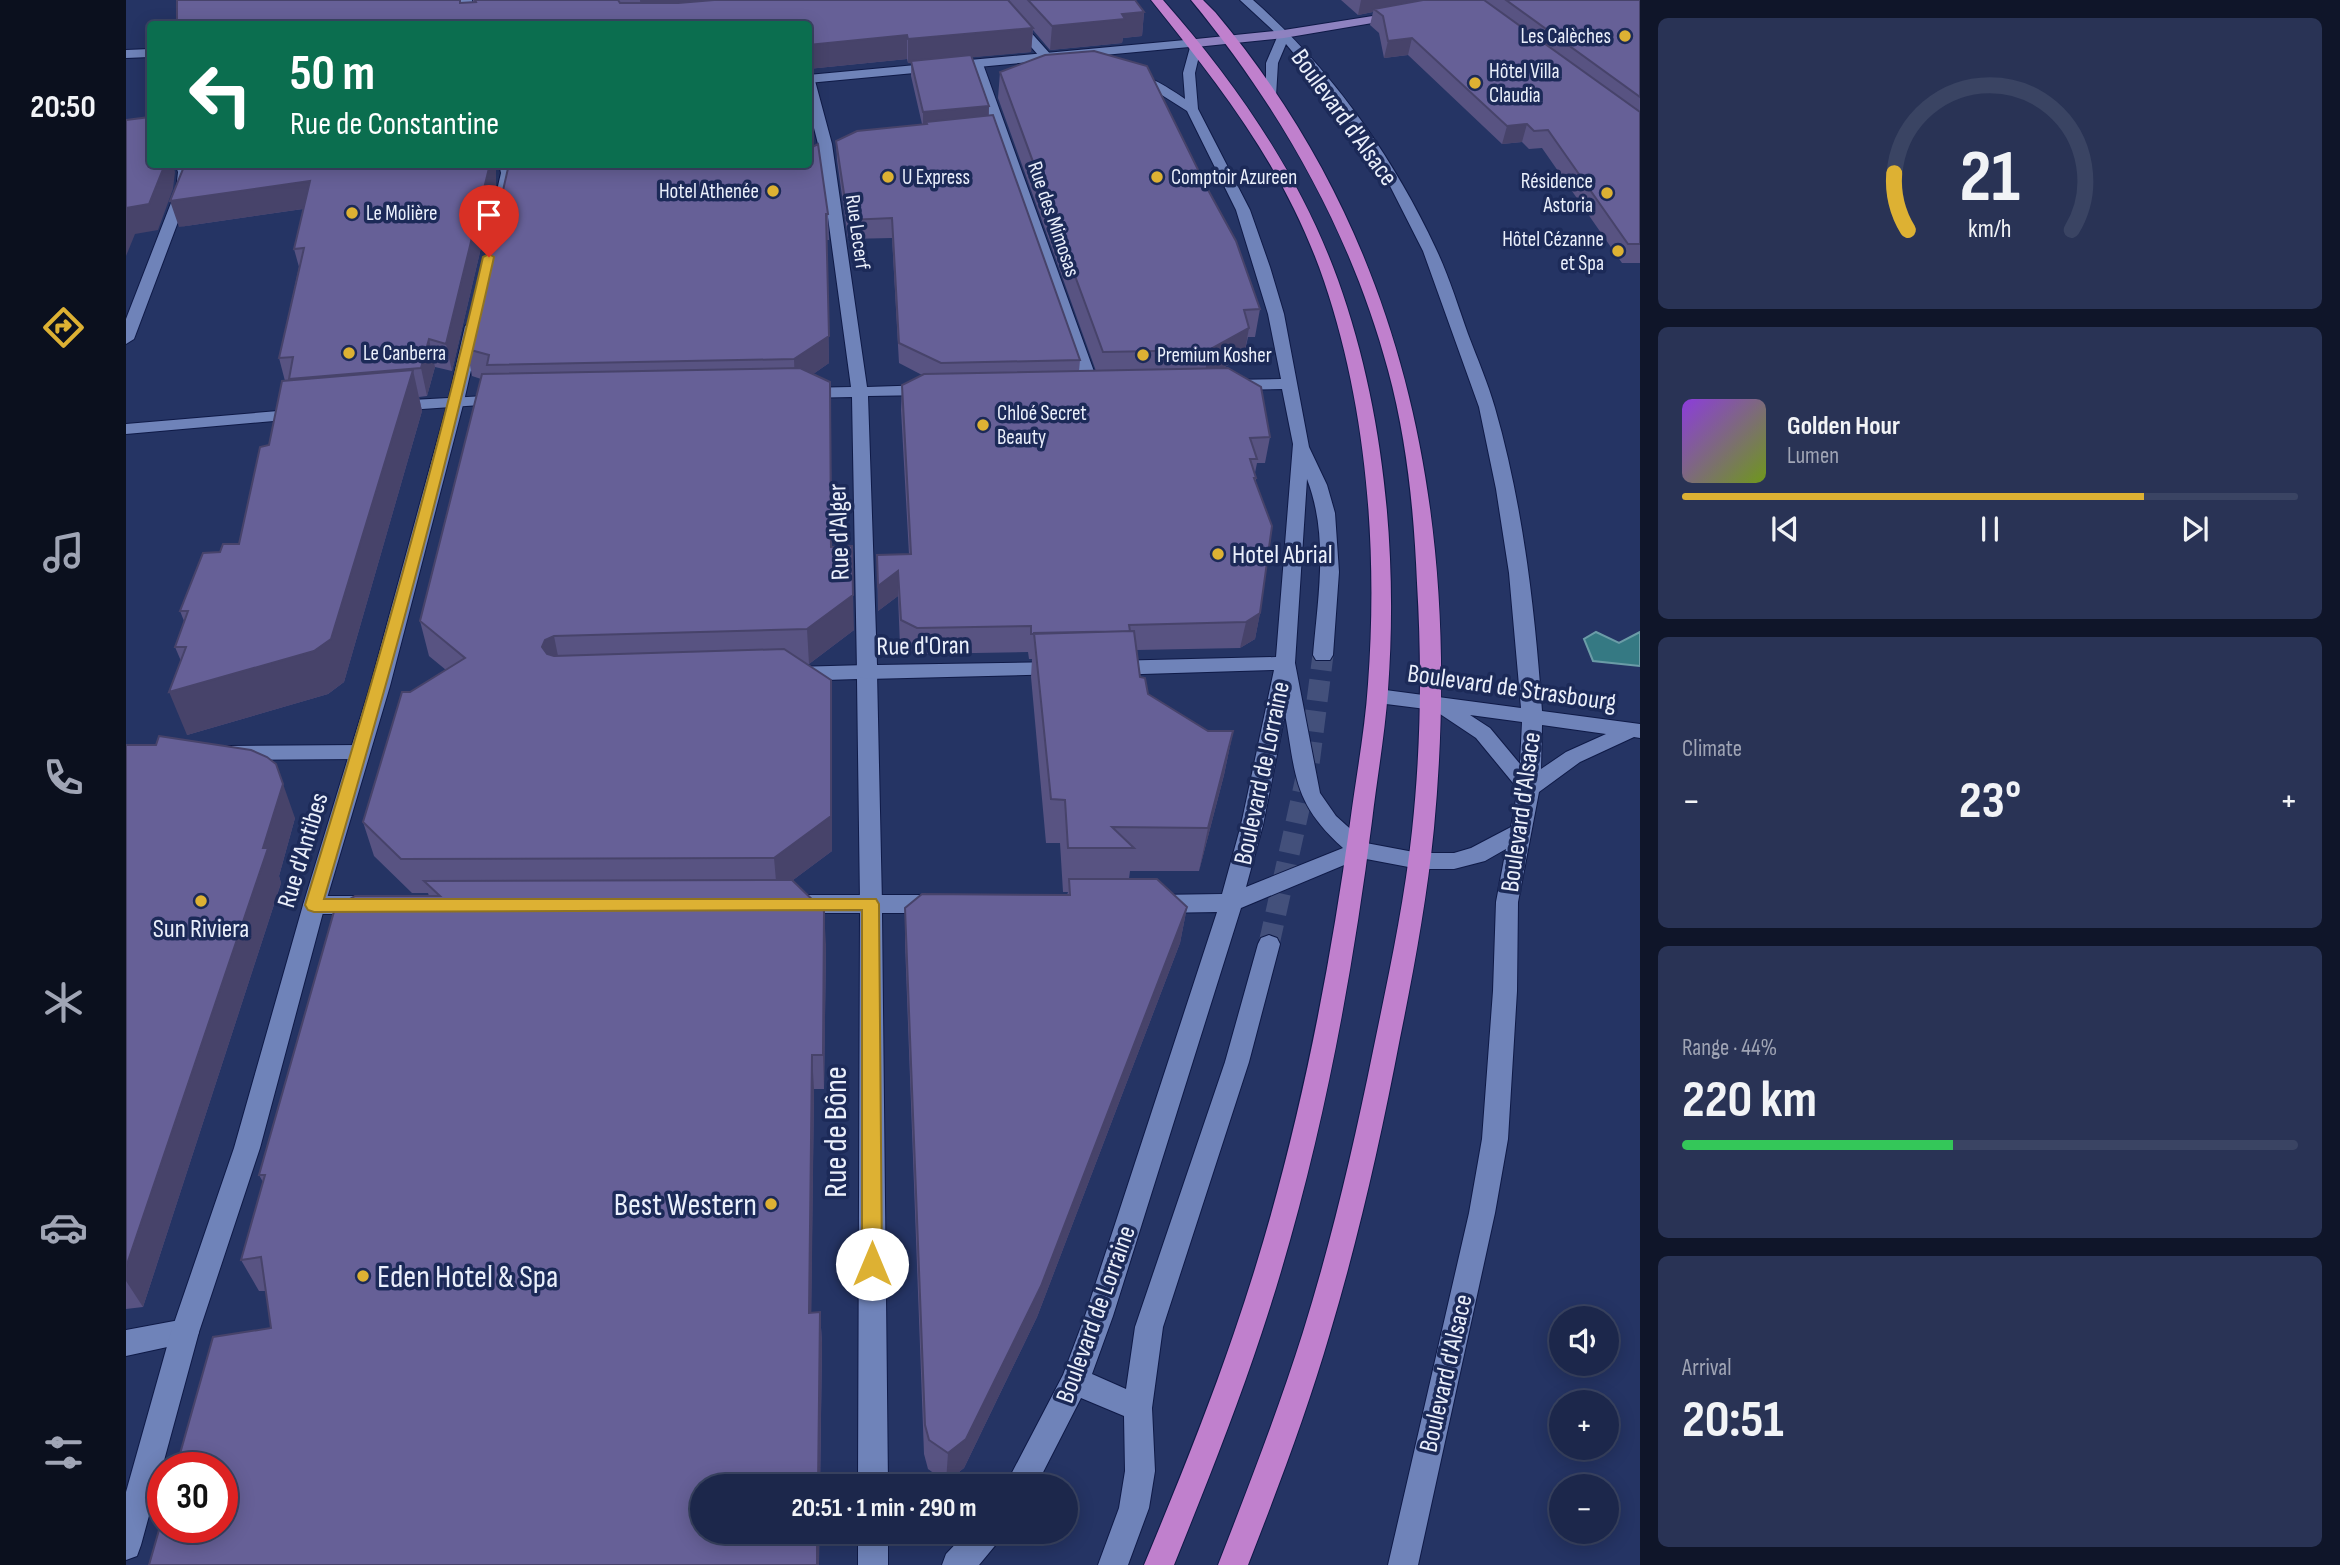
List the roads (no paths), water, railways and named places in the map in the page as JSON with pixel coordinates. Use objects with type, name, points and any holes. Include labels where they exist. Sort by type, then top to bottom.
[{"type":"highway","points":[[1157,0],[1196,43],[1249,119],[1314,241],[1343,317],[1364,404],[1377,503],[1380,571],[1378,696],[1360,850],[1319,1071],[1285,1211],[1224,1403],[1159,1565]]},
{"type":"highway","points":[[1197,0],[1233,40],[1302,148],[1347,232],[1382,323],[1415,455],[1424,526],[1430,702],[1419,861],[1371,1125],[1345,1233],[1317,1330],[1280,1444],[1233,1565]]},
{"type":"main road","points":[[1196,43],[1284,34],[1415,13]]},
{"type":"street","points":[[466,0],[471,21]]},
{"type":"street","points":[[996,0],[1058,70]]},
{"type":"street","name":"Boulevard d'Alsace","points":[[1246,0],[1284,34],[1340,101],[1395,184],[1430,251],[1483,394],[1505,489],[1518,573],[1533,736],[1528,788],[1507,902],[1505,991],[1495,1139],[1482,1213],[1403,1565]]},
{"type":"street","points":[[1270,96],[1272,63],[1284,34]]},
{"type":"street","points":[[812,78],[1196,43]]},
{"type":"street","name":"Boulevard de Lorraine","points":[[1026,1474],[1075,1381],[1099,1316],[1231,903],[1252,825],[1285,663],[1301,444],[1276,314],[1243,210],[1192,109],[1189,73],[1196,43]]},
{"type":"street","points":[[126,54],[147,53]]},
{"type":"street","name":"Rue des Mimosas","points":[[977,64],[993,92],[994,128],[1092,388]]},
{"type":"street","points":[[1119,74],[1152,84],[1192,109]]},
{"type":"street","name":"Rue Lecerf","points":[[812,87],[830,143],[860,391]]},
{"type":"street","points":[[812,145],[830,143]]},
{"type":"street","points":[[126,339],[183,190],[184,168]]},
{"type":"street","points":[[497,223],[511,170]]},
{"type":"street","points":[[126,306],[141,299]]},
{"type":"street","name":"Rue d'Antibes","points":[[126,1545],[185,1332],[247,1148],[314,905],[360,752],[456,401],[479,301]]},
{"type":"street","points":[[1213,385],[1290,384]]},
{"type":"street","points":[[792,393],[945,390]]},
{"type":"street","name":"Rue d'Alger","points":[[860,391],[870,904]]},
{"type":"street","points":[[372,408],[456,401],[519,400]]},
{"type":"street","points":[[126,429],[317,413]]},
{"type":"street","points":[[1301,444],[1329,523],[1323,655]]},
{"type":"street","points":[[1285,663],[1310,794],[1328,822],[1360,850],[1419,861],[1454,861],[1477,855],[1518,833]]},
{"type":"street","name":"Rue d'Oran","points":[[770,675],[1285,663]]},
{"type":"street","name":"Boulevard de Strasbourg","points":[[1378,696],[1636,730]]},
{"type":"street","points":[[1430,702],[1460,716],[1483,733],[1528,788],[1573,757],[1636,730]]},
{"type":"street","points":[[215,752],[360,752]]},
{"type":"street","points":[[1136,904],[1231,903],[1360,850]]},
{"type":"street","points":[[761,904],[962,904]]},
{"type":"street","name":"Rue de Bône","points":[[870,904],[873,1474]]},
{"type":"street","points":[[314,905],[389,905]]},
{"type":"street","points":[[1113,1565],[1134,1508],[1137,1492],[1140,1471],[1138,1408],[1149,1327],[1237,1062],[1269,944]]},
{"type":"street","points":[[126,1343],[185,1332]]},
{"type":"street","points":[[1075,1381],[1138,1408]]},
{"type":"street","points":[[873,1544],[873,1565]]},
{"type":"street","points":[[957,1565],[977,1544]]},
{"type":"tunnel","points":[[1269,944],[1309,764],[1323,655]]},
{"type":"place","name":"Les Calèches","points":[[1625,36]]},
{"type":"place","name":"Hôtel Villa Claudia","points":[[1475,83]]},
{"type":"place","name":"U Express","points":[[888,177]]},
{"type":"place","name":"Comptoir Azureen","points":[[1157,177]]},
{"type":"place","name":"Hotel Athenée","points":[[773,191]]},
{"type":"place","name":"Résidence Astoria","points":[[1607,193]]},
{"type":"place","name":"Le Molière","points":[[352,213]]},
{"type":"place","name":"Hôtel Cézanne et Spa","points":[[1618,251]]},
{"type":"place","name":"Le Canberra","points":[[349,353]]},
{"type":"place","name":"Premium Kosher","points":[[1143,355]]},
{"type":"place","name":"Chloé Secret Beauty","points":[[983,425]]},
{"type":"place","name":"Hotel Abrial","points":[[1218,554]]},
{"type":"place","name":"Sun Riviera","points":[[201,901]]},
{"type":"place","name":"Best Western","points":[[771,1204]]},
{"type":"place","name":"Eden Hotel & Spa","points":[[363,1276]]}]
